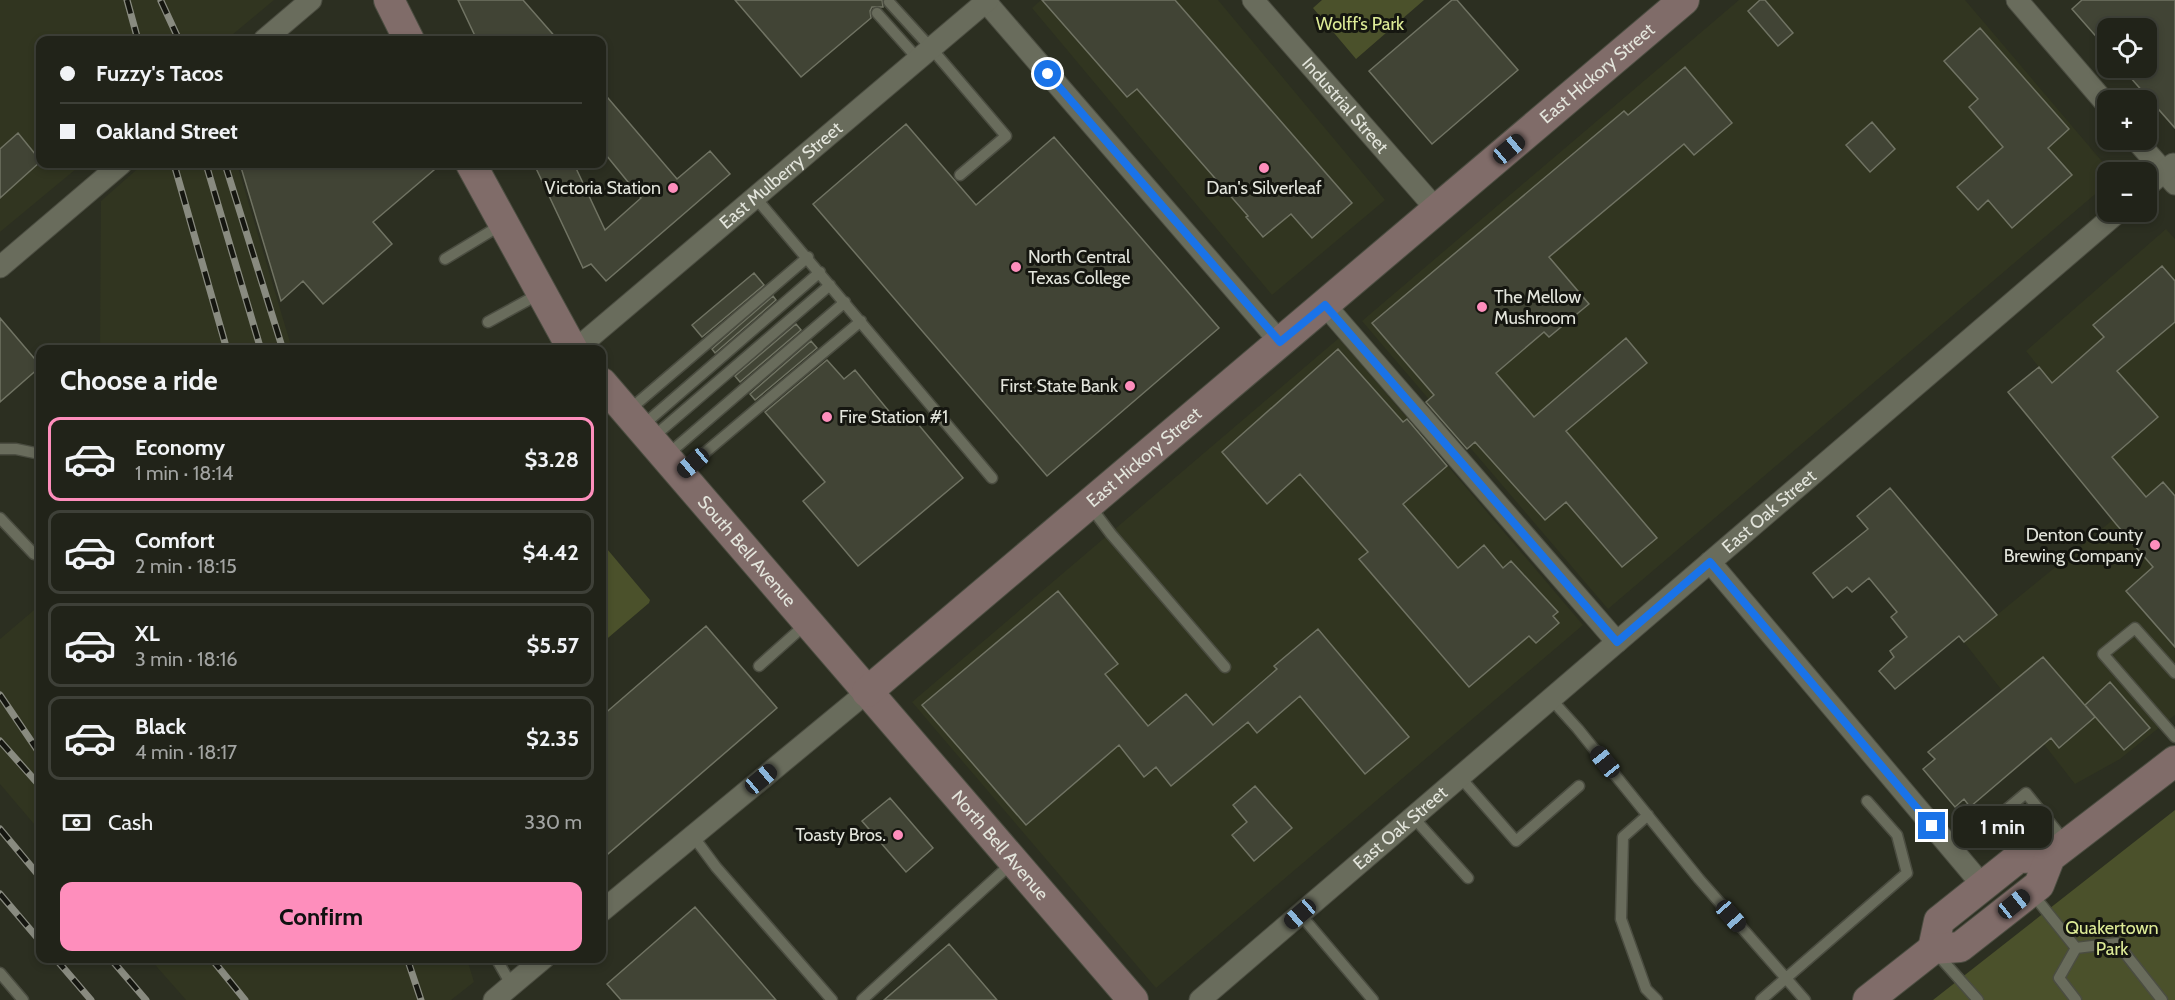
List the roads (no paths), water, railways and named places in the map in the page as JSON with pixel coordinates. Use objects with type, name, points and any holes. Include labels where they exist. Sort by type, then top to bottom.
[{"type":"main road","points":[[389,0],[407,36]]},
{"type":"main road","name":"East Hickory Street","points":[[867,692],[1684,0]]},
{"type":"main road","points":[[473,168],[571,345]]},
{"type":"main road","name":"South Bell Avenue","points":[[606,388],[867,692]]},
{"type":"main road","name":"North Bell Avenue","points":[[867,692],[1133,1000]]},
{"type":"main road","points":[[1868,1000],[1933,949],[1960,947],[2039,885],[2058,851],[2175,761]]},
{"type":"main road","points":[[1933,949],[1939,921],[2018,858],[2058,851]]},
{"type":"street","points":[[269,36],[311,0]]},
{"type":"street","name":"Industrial Street","points":[[1253,0],[1437,210]]},
{"type":"street","points":[[2017,0],[2097,93]]},
{"type":"street","points":[[987,1],[1280,342]]},
{"type":"street","name":"East Mulberry Street","points":[[580,345],[987,1]]},
{"type":"street","points":[[2147,150],[2172,173],[2157,181]]},
{"type":"street","points":[[0,267],[116,168]]},
{"type":"street","name":"East Oak Street","points":[[1200,1000],[2106,222]]},
{"type":"street","points":[[1325,305],[1617,642]]},
{"type":"street","points":[[1710,562],[1983,886]]},
{"type":"street","name":"East Hickory Street","points":[[606,908],[867,692]]},
{"type":"street","points":[[494,1000],[538,963]]},
{"type":"lane","points":[[889,2],[925,54]]},
{"type":"lane","points":[[877,13],[925,54],[1006,136],[960,175]]},
{"type":"lane","points":[[755,197],[808,257],[992,478]]},
{"type":"lane","points":[[445,259],[504,224]]},
{"type":"lane","points":[[652,442],[808,257]]},
{"type":"lane","points":[[652,442],[820,272]]},
{"type":"lane","points":[[652,442],[831,285]]},
{"type":"lane","points":[[488,322],[542,293]]},
{"type":"lane","points":[[652,442],[845,302]]},
{"type":"lane","points":[[652,442],[861,321]]},
{"type":"lane","points":[[0,448],[36,453]]},
{"type":"lane","points":[[1089,504],[1111,534],[1225,667]]},
{"type":"lane","points":[[0,518],[34,555],[36,553]]},
{"type":"lane","points":[[759,666],[808,623]]},
{"type":"lane","points":[[2175,673],[2135,628],[2103,654],[2175,737]]},
{"type":"lane","points":[[1551,699],[1699,879],[1805,1000]]},
{"type":"lane","points":[[1460,777],[1516,841],[1579,786]]},
{"type":"lane","points":[[1988,825],[2026,793],[2058,851]]},
{"type":"lane","points":[[1761,1000],[1907,873],[1897,835],[1867,801]]},
{"type":"lane","points":[[1648,815],[1623,837],[1621,919],[1646,989],[1657,1000]]},
{"type":"lane","points":[[1413,817],[1468,878]]},
{"type":"lane","points":[[693,836],[716,867],[832,1000]]},
{"type":"lane","points":[[862,1000],[1014,862]]},
{"type":"lane","points":[[2030,891],[2076,948]]},
{"type":"lane","points":[[1300,914],[1373,1000]]},
{"type":"lane","points":[[2076,948],[2117,944],[2162,1000]]},
{"type":"lane","points":[[2076,948],[2059,978],[2076,1000]]},
{"type":"lane","points":[[1933,949],[1978,1000]]},
{"type":"lane","points":[[499,963],[512,986]]},
{"type":"lane","points":[[0,973],[22,1000]]},
{"type":"railway","points":[[127,0],[137,36]]},
{"type":"railway","points":[[161,1],[177,36]]},
{"type":"railway","points":[[175,168],[226,345]]},
{"type":"railway","points":[[207,168],[260,345]]},
{"type":"railway","points":[[226,168],[281,345]]},
{"type":"railway","points":[[0,695],[36,748]]},
{"type":"railway","points":[[0,741],[36,782]]},
{"type":"railway","points":[[0,829],[36,872]]},
{"type":"railway","points":[[0,894],[36,936]]},
{"type":"railway","points":[[59,963],[91,1000]]},
{"type":"railway","points":[[114,963],[146,1000]]},
{"type":"railway","points":[[215,963],[245,1000]]},
{"type":"railway","points":[[409,963],[421,1000]]},
{"type":"place","name":"Dan's Silverleaf","points":[[1264,168]]},
{"type":"place","name":"Victoria Station","points":[[673,188]]},
{"type":"place","name":"North Central Texas College","points":[[1016,267]]},
{"type":"place","name":"The Mellow Mushroom","points":[[1482,307]]},
{"type":"place","name":"First State Bank","points":[[1130,386]]},
{"type":"place","name":"Fire Station #1","points":[[827,417]]},
{"type":"place","name":"Denton County Brewing Company","points":[[2155,545]]},
{"type":"place","name":"Toasty Bros.","points":[[898,835]]},
{"type":"park label","name":"Wolff’s Park","points":[[1360,24]]},
{"type":"park label","name":"Quakertown Park","points":[[2112,938]]}]
